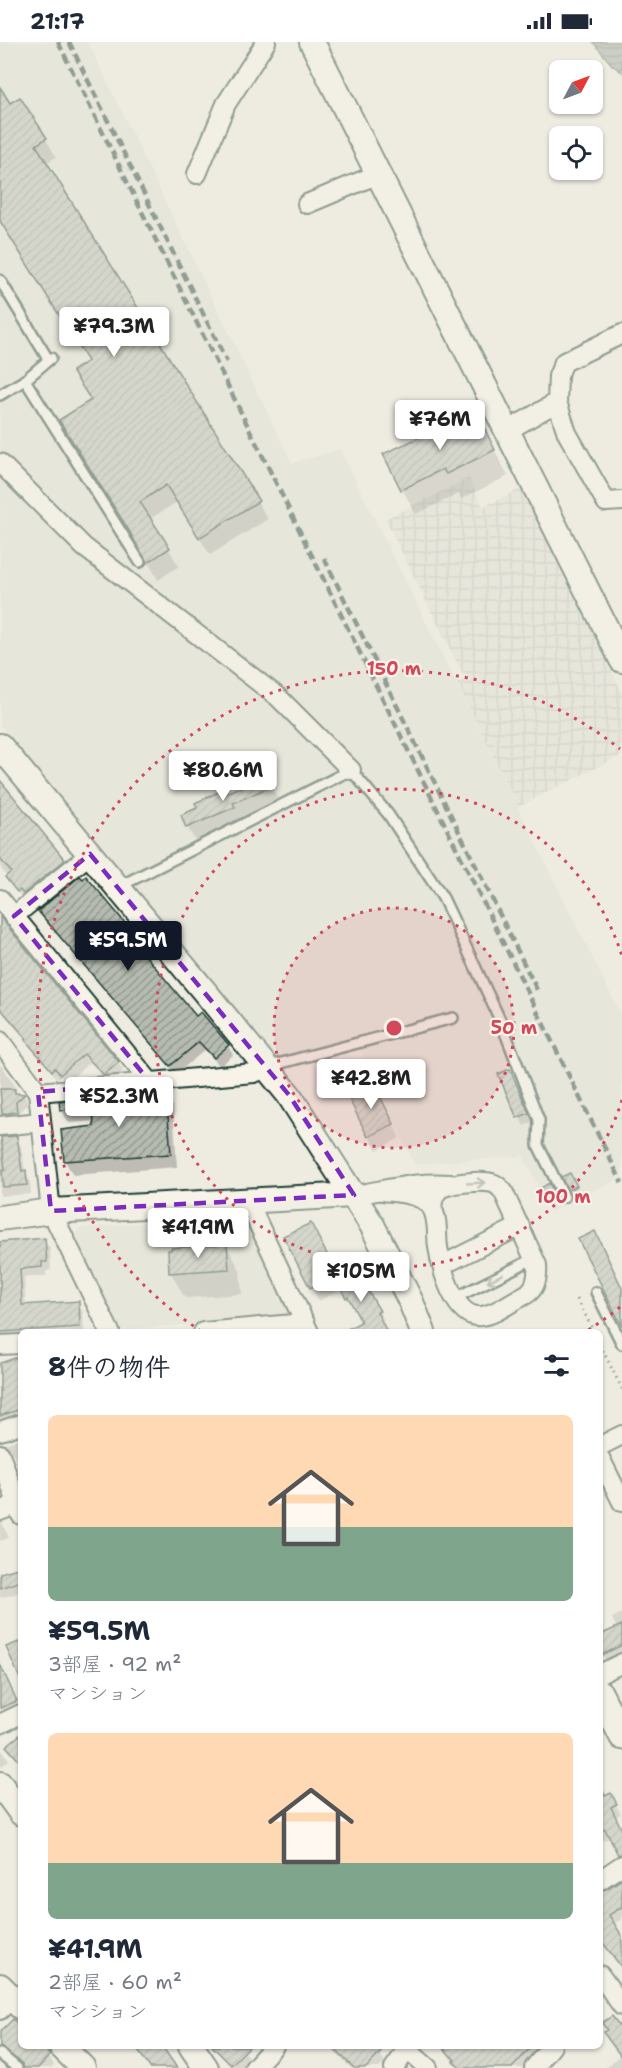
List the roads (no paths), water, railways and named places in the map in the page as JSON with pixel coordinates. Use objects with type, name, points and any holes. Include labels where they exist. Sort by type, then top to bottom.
[{"type":"street","points":[[197,174],[226,104],[266,42]]},
{"type":"street","points":[[312,42],[622,660]]},
{"type":"street","points":[[307,204],[378,174]]},
{"type":"street","points":[[622,334],[564,362],[558,376],[557,402],[567,433],[606,502],[622,501]]},
{"type":"street","points":[[507,431],[557,402]]},
{"type":"street","points":[[0,463],[84,547],[278,697],[351,770]]},
{"type":"street","points":[[0,746],[289,1095],[372,1225],[422,1329]]},
{"type":"street","points":[[14,916],[90,854]]},
{"type":"street","points":[[0,899],[150,1082]]},
{"type":"street","points":[[4,1049],[38,1092],[51,1211],[109,1329]]},
{"type":"street","points":[[38,1092],[254,1073],[267,1067]]},
{"type":"street","points":[[0,1126],[41,1122]]},
{"type":"street","points":[[0,1218],[51,1211],[354,1195],[410,1184],[487,1182],[498,1186],[503,1191],[535,1258],[538,1275],[530,1293],[484,1316],[469,1314],[461,1307],[443,1273],[436,1220],[432,1208],[434,1196],[440,1187],[451,1184]]},
{"type":"street","points":[[383,1191],[413,1195],[432,1208]]},
{"type":"street","points":[[250,1200],[256,1219],[307,1328],[281,1329]]},
{"type":"street","points":[[440,1258],[449,1262],[520,1226]]},
{"type":"street","points":[[0,1344],[18,1344]]},
{"type":"street","points":[[0,1431],[18,1425]]},
{"type":"street","points":[[603,1444],[622,1435]]},
{"type":"street","points":[[0,1454],[18,1500]]},
{"type":"street","points":[[603,1464],[622,1502]]},
{"type":"street","points":[[0,1511],[18,1506]]},
{"type":"street","points":[[603,1672],[622,1663]]},
{"type":"street","points":[[603,1699],[622,1737]]},
{"type":"street","points":[[0,1724],[18,1715]]},
{"type":"street","points":[[0,1784],[18,1809]]},
{"type":"street","points":[[603,1878],[622,1865]]},
{"type":"street","points":[[603,1983],[612,2003]]},
{"type":"street","points":[[64,2049],[83,2068]]},
{"type":"street","points":[[193,2049],[206,2068]]},
{"type":"street","points":[[254,2068],[271,2049]]},
{"type":"street","points":[[394,2068],[406,2049]]},
{"type":"street","points":[[409,2049],[428,2068]]},
{"type":"street","points":[[534,2068],[550,2049]]},
{"type":"lane","points":[[0,280],[51,358],[25,380],[0,395]]},
{"type":"lane","points":[[25,380],[140,562]]},
{"type":"lane","points":[[118,887],[351,770],[387,814],[443,898],[501,1022],[539,1120],[538,1145],[564,1197]]},
{"type":"lane","points":[[267,1067],[453,1018]]},
{"type":"lane","points":[[455,1298],[535,1258]]},
{"type":"lane","points":[[596,1292],[622,1344]]},
{"type":"lane","points":[[0,2054],[17,2068]]},
{"type":"railway","points":[[58,42],[622,1183]]},
{"type":"railway","points":[[69,42],[227,362]]},
{"type":"railway","points":[[324,558],[538,992]]}]
